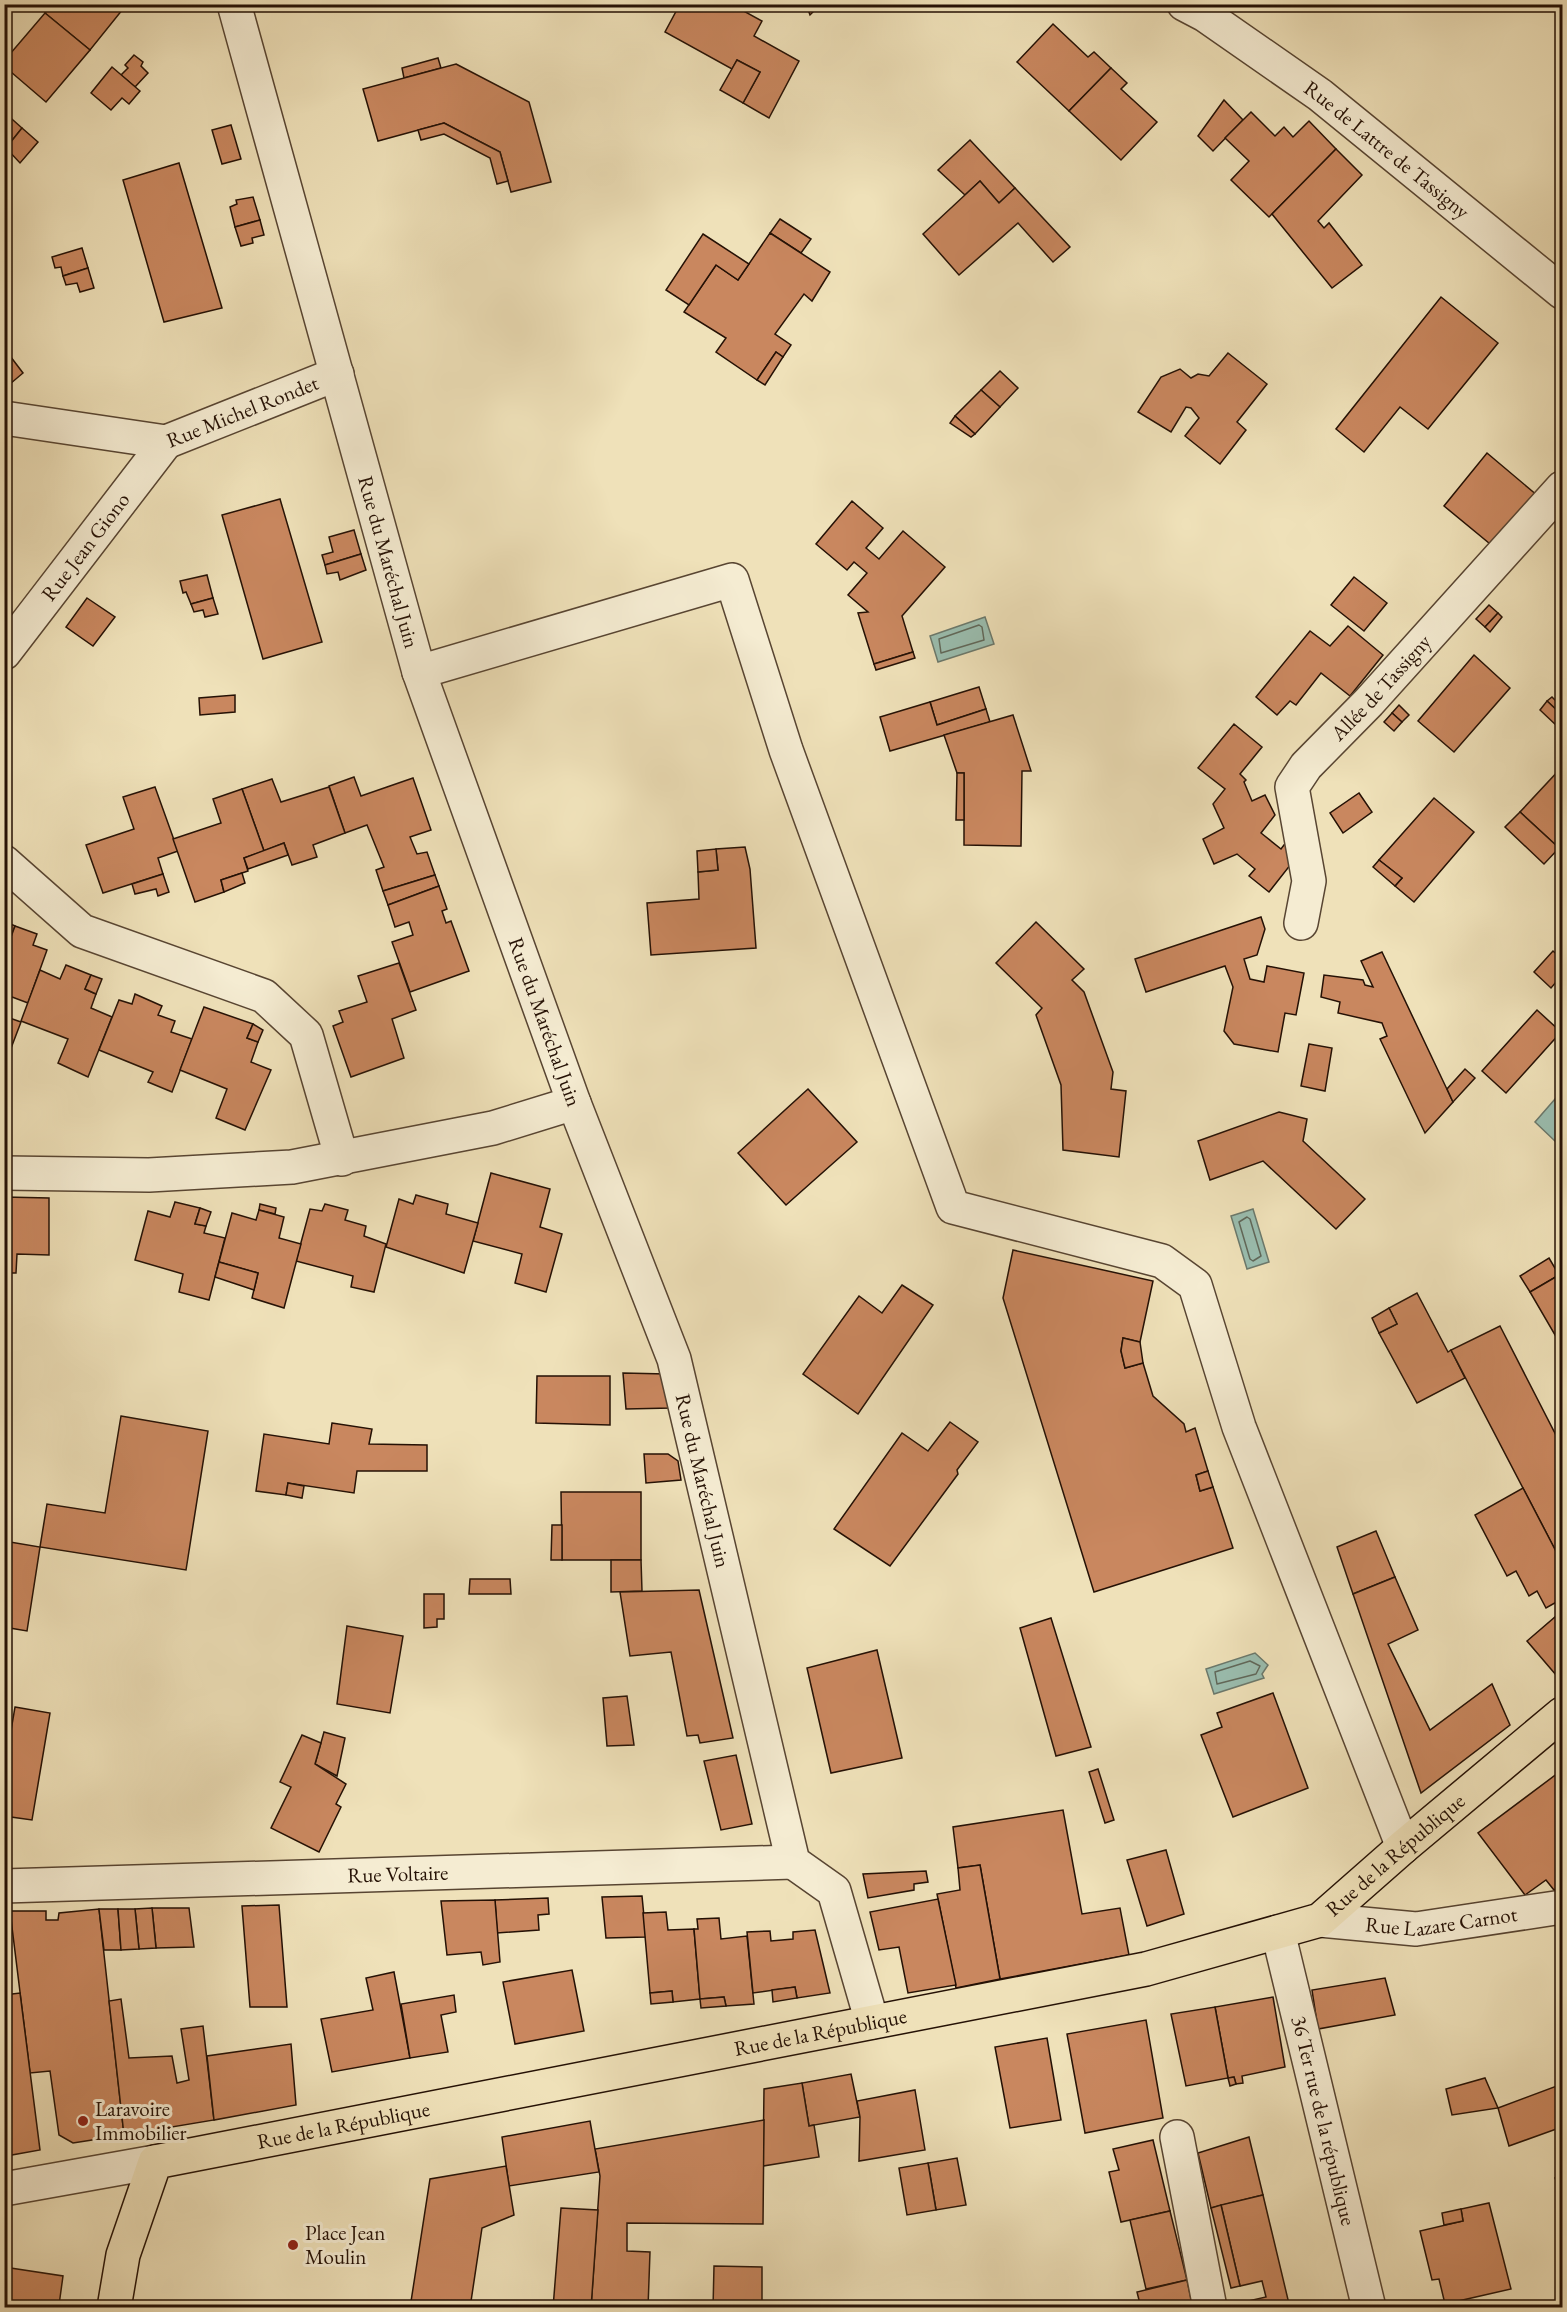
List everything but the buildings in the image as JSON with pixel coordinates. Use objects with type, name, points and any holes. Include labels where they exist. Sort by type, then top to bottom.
[{"type":"main road","name":"Rue de la République","points":[[155,2162],[1146,1969],[1320,1920],[1403,1847],[1563,1714]]},
{"type":"main road","points":[[114,2307],[123,2255],[155,2162]]},
{"type":"street","name":"Rue du Maréchal Juin","points":[[234,4],[419,672],[574,1102],[674,1359],[793,1862]]},
{"type":"street","name":"Rue de Lattre de Tassigny","points":[[1201,8],[1320,95],[1563,292]]},
{"type":"street","name":"Rue Michel Rondet","points":[[4,418],[166,442],[337,374]]},
{"type":"street","name":"Rue Jean Giono","points":[[4,653],[166,442]]},
{"type":"street","name":"Allée de Tassigny","points":[[1301,922],[1309,881],[1292,787],[1306,766],[1369,702],[1563,488]]},
{"type":"street","points":[[419,672],[732,580],[786,750],[953,1207],[1162,1261],[1195,1285],[1239,1427],[1403,1847]]},
{"type":"street","points":[[4,862],[82,931],[264,996],[306,1035],[342,1159]]},
{"type":"street","points":[[4,1173],[148,1175],[292,1167],[493,1128],[574,1102]]},
{"type":"street","points":[[793,1862],[834,1891],[872,2022]]},
{"type":"street","name":"Rue Voltaire","points":[[4,1886],[793,1862]]},
{"type":"street","name":"Rue Lazare Carnot","points":[[1320,1920],[1416,1929],[1563,1907]]},
{"type":"street","name":"36 Ter rue de la république","points":[[1278,1932],[1369,2307]]},
{"type":"street","points":[[1178,2136],[1210,2307]]},
{"type":"street","name":"Rue de la République","points":[[4,2189],[155,2162]]},
{"type":"water","points":[[985,617],[994,644],[938,662],[930,636]]},
{"type":"water","points":[[1562,1091],[1562,1137],[1557,1143],[1535,1122]]},
{"type":"water","points":[[1253,1209],[1269,1262],[1247,1269],[1231,1216]]},
{"type":"water","points":[[1255,1653],[1268,1665],[1262,1674],[1264,1678],[1214,1694],[1206,1669]]},
{"type":"place","name":"Laravoire Immobilier","points":[[83,2121]]},
{"type":"place","name":"Place Jean Moulin","points":[[293,2245]]}]
